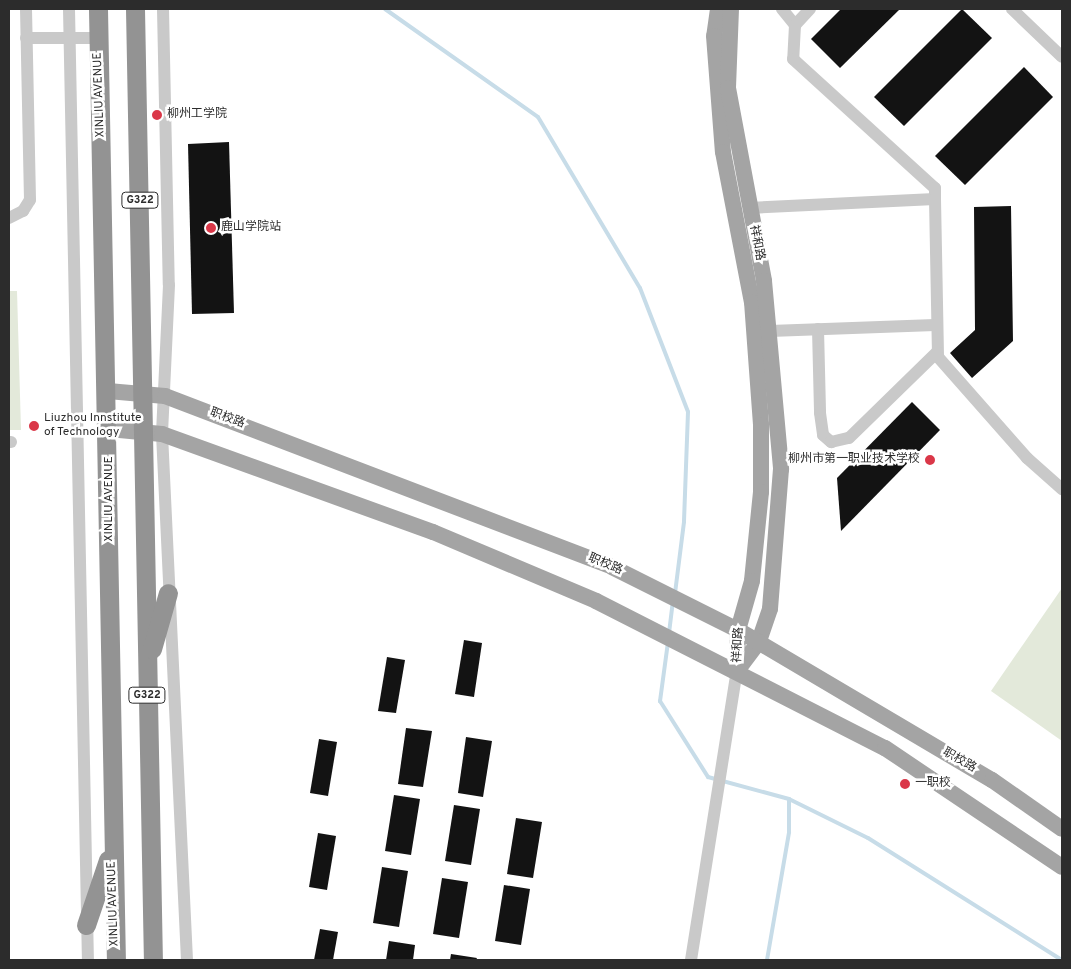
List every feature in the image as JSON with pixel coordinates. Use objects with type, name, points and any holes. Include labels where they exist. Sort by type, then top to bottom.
[{"type":"highway","name":"XINLIU AVENUE","points":[[98,9],[109,428],[112,850],[116,960]]},
{"type":"highway","name":"G322","points":[[135,9],[144,392],[153,432],[146,670],[153,960]]},
{"type":"highway","points":[[146,670],[168,593]]},
{"type":"highway","points":[[86,925],[112,850]]},
{"type":"main road","name":"祥和路","points":[[718,9],[714,36],[724,152],[752,302],[762,425],[761,492],[752,580],[738,630],[737,671]]},
{"type":"main road","name":"祥和路","points":[[731,9],[728,88],[770,331],[781,470],[773,582],[758,642],[737,671]]},
{"type":"main road","name":"职校路","points":[[108,391],[144,392],[165,396],[612,567],[738,630],[992,780],[1062,829]]},
{"type":"main road","points":[[109,428],[153,432],[433,532],[596,600],[885,748],[1062,867]]},
{"type":"street","points":[[9,218],[23,211],[30,200],[26,9]]},
{"type":"street","points":[[69,9],[88,960]]},
{"type":"street","points":[[162,9],[169,284],[165,396],[153,432],[168,593],[187,960]]},
{"type":"street","points":[[782,9],[795,25]]},
{"type":"street","points":[[810,9],[795,25],[793,59],[935,188],[935,325],[937,352],[966,391],[1062,489]]},
{"type":"street","points":[[1012,9],[1062,57]]},
{"type":"street","points":[[26,38],[99,38]]},
{"type":"street","points":[[749,208],[935,199]]},
{"type":"street","points":[[770,331],[935,325]]},
{"type":"street","points":[[818,329],[820,413],[823,435],[831,442],[849,438],[937,352]]},
{"type":"street","points":[[691,960],[726,758],[737,671]]},
{"type":"green space","points":[[9,291],[17,291],[21,430],[9,430]]},
{"type":"green space","points":[[1062,588],[1062,741],[991,691]]},
{"type":"building","points":[[841,9],[900,9],[840,68],[811,39]]},
{"type":"building","points":[[962,9],[992,38],[904,126],[874,97]]},
{"type":"building","points":[[1024,67],[1053,97],[965,185],[935,156]]},
{"type":"building","name":"鹿山学院站","points":[[229,142],[234,313],[192,314],[188,144]]},
{"type":"building","points":[[1011,206],[1013,341],[972,378],[950,353],[975,330],[974,207]]},
{"type":"building","points":[[912,402],[940,430],[841,531],[837,478]]},
{"type":"building","points":[[464,640],[482,643],[474,697],[455,694]]},
{"type":"building","points":[[387,657],[405,660],[396,713],[378,711]]},
{"type":"building","points":[[406,728],[432,731],[423,787],[398,784]]},
{"type":"building","points":[[466,737],[492,741],[483,797],[458,793]]},
{"type":"building","points":[[319,739],[337,742],[328,796],[310,793]]},
{"type":"building","points":[[394,795],[420,799],[411,855],[385,851]]},
{"type":"building","points":[[454,805],[480,809],[471,865],[445,861]]},
{"type":"building","points":[[516,818],[542,822],[533,878],[507,874]]},
{"type":"building","points":[[318,833],[336,836],[327,890],[309,887]]},
{"type":"building","points":[[382,867],[408,871],[399,927],[373,923]]},
{"type":"building","points":[[442,878],[468,882],[459,938],[433,934]]},
{"type":"building","points":[[504,885],[530,889],[521,945],[495,941]]},
{"type":"building","points":[[320,929],[338,932],[333,960],[314,960]]},
{"type":"building","points":[[389,941],[415,945],[413,960],[386,960]]},
{"type":"building","points":[[451,954],[477,958],[476,960],[450,960]]},
{"type":"waterway","points":[[385,9],[538,117],[640,288],[688,412],[684,522],[675,593]]},
{"type":"waterway","points":[[669,633],[673,602]]},
{"type":"waterway","points":[[668,642],[660,701],[708,777],[789,799],[868,838],[1062,960]]},
{"type":"waterway","points":[[767,960],[789,832],[789,799]]},
{"type":"place","name":"柳州工学院","points":[[157,115]]},
{"type":"place","name":"鹿山学院站","points":[[211,228]]},
{"type":"place","name":"Liuzhou Innstitute of Technology","points":[[34,426]]},
{"type":"place","name":"柳州市第一职业技术学校","points":[[930,460]]},
{"type":"place","name":"一职校","points":[[905,784]]}]
